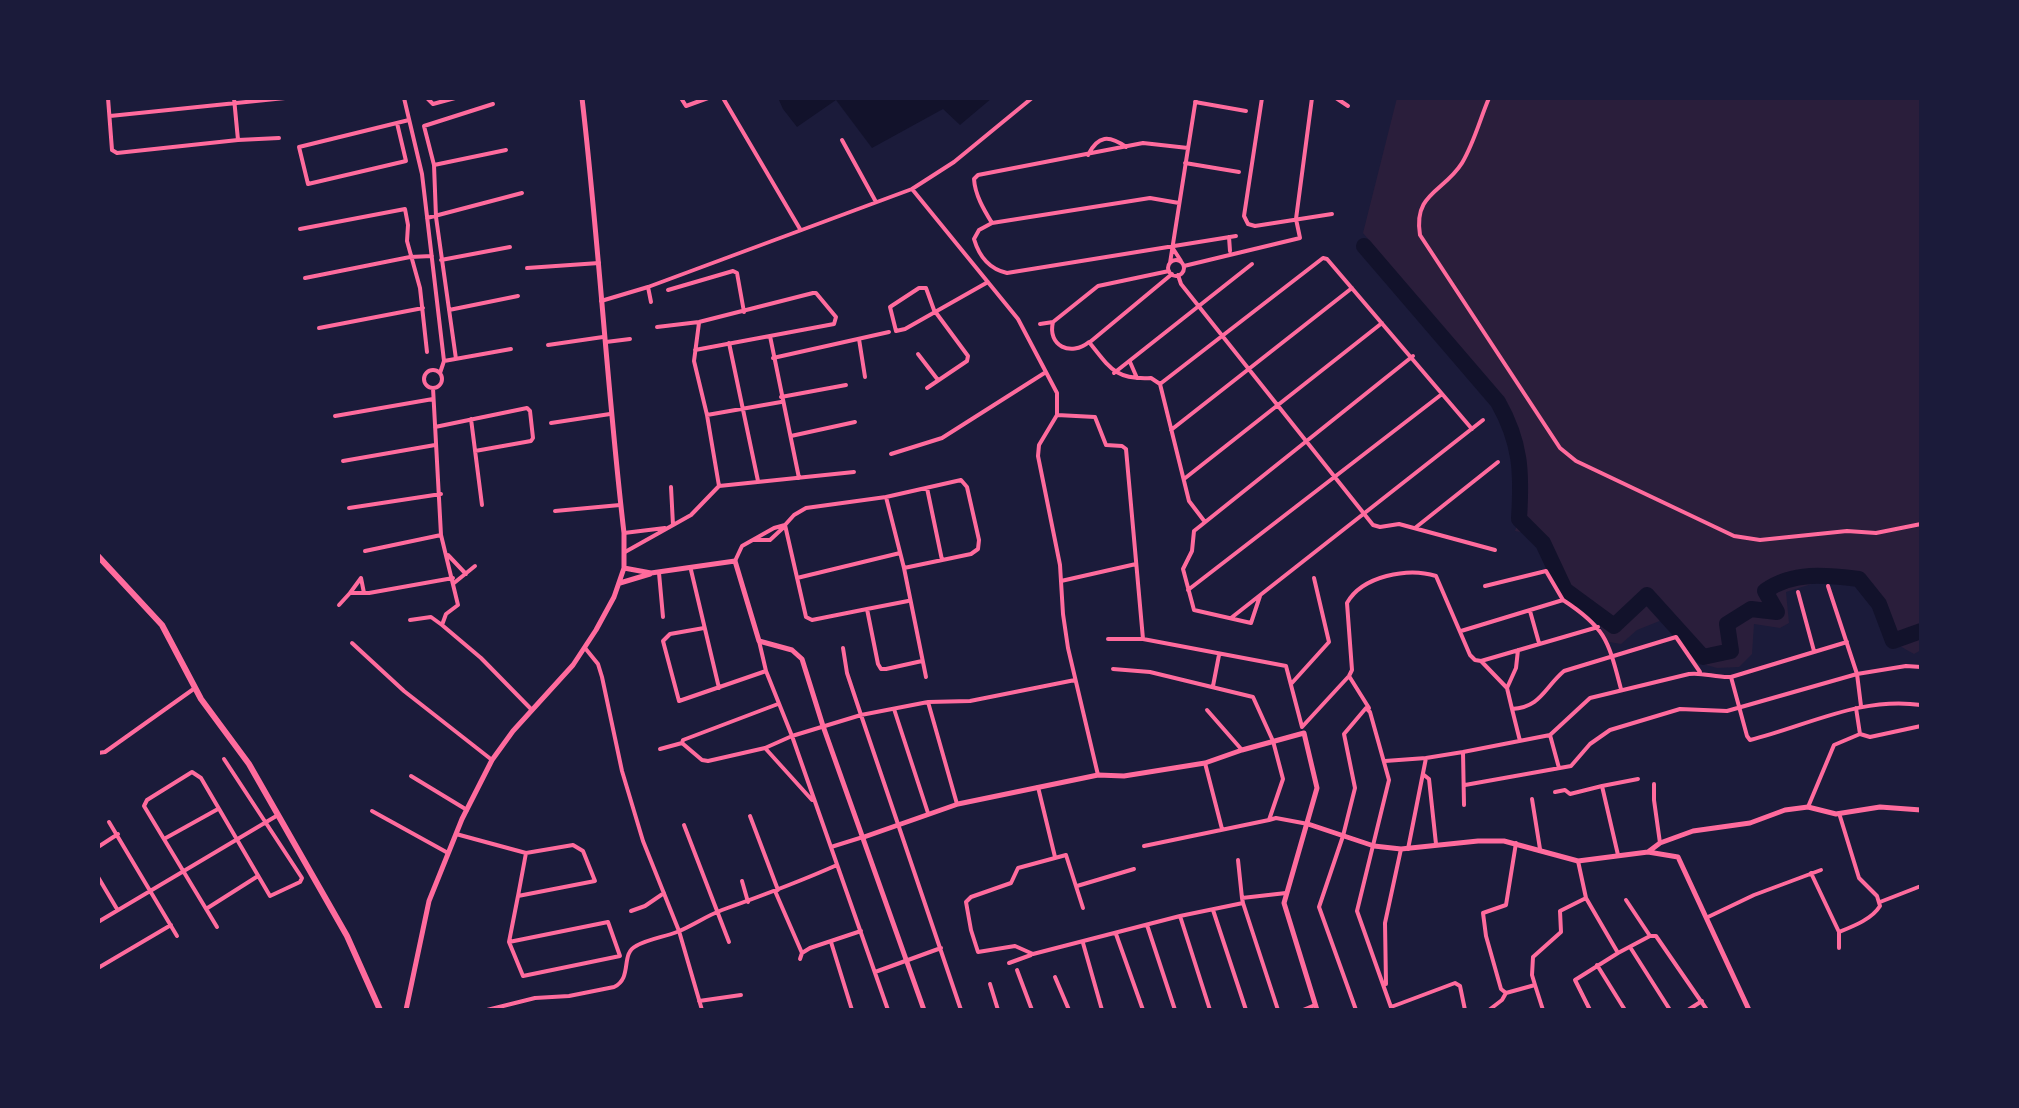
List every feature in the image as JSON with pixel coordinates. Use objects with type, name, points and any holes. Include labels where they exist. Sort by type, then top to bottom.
[{"type":"main road","points":[[98,556],[162,625],[195,688],[249,764],[347,936],[380,1010]]},
{"type":"street","points":[[108,98],[112,150],[117,153],[279,138]]},
{"type":"street","points":[[110,116],[285,98]]},
{"type":"street","points":[[404,98],[422,174],[444,361],[440,373],[441,384],[433,388]]},
{"type":"street","points":[[427,98],[433,104],[455,98]]},
{"type":"street","points":[[406,1010],[429,901],[467,810],[492,760],[585,648],[620,583],[624,568],[624,533],[610,414],[582,98]]},
{"type":"street","points":[[681,98],[688,106],[708,98]]},
{"type":"street","points":[[723,98],[800,229]]},
{"type":"street","points":[[600,301],[648,287],[912,189],[954,162],[1032,98]]},
{"type":"street","points":[[1262,98],[1244,216],[1248,224],[1255,226],[1332,214]]},
{"type":"street","points":[[1170,263],[1174,260],[1182,264],[1295,242],[1300,238],[1296,219],[1312,98]]},
{"type":"street","points":[[1336,98],[1348,106]]},
{"type":"street","points":[[1489,98],[1460,167],[1437,187],[1422,206],[1418,223],[1420,235],[1560,448],[1576,461],[1734,536],[1760,540],[1847,531],[1876,533],[1921,524]]},
{"type":"street","points":[[1053,322],[1053,336],[1065,350],[1083,348],[1170,273],[1195,100],[1246,111]]},
{"type":"street","points":[[234,101],[238,140]]},
{"type":"street","points":[[456,359],[436,217],[434,165],[424,128],[425,124],[493,104]]},
{"type":"street","points":[[397,123],[406,161],[308,184],[299,147],[409,120]]},
{"type":"street","points":[[1088,155],[1093,144],[1104,137],[1114,139],[1127,148]]},
{"type":"street","points":[[842,140],[876,202]]},
{"type":"street","points":[[992,223],[974,186],[978,175],[1155,143],[1188,148]]},
{"type":"street","points":[[434,165],[506,150]]},
{"type":"street","points":[[1185,163],[1239,172]]},
{"type":"street","points":[[912,189],[1018,319],[1057,393],[1057,415],[1039,445],[1038,456],[1056,542],[1063,614],[1075,680],[1098,775]]},
{"type":"street","points":[[427,218],[522,193]]},
{"type":"street","points":[[1179,203],[1150,198],[992,223],[979,230],[974,239],[978,254],[992,267],[1007,273],[1236,236]]},
{"type":"street","points":[[300,229],[403,208],[408,225],[410,257],[420,288],[427,352]]},
{"type":"street","points":[[1229,237],[1230,251]]},
{"type":"street","points":[[441,260],[510,247]]},
{"type":"street","points":[[1172,247],[1179,254],[1182,264],[1182,273],[1178,275]]},
{"type":"street","points":[[305,278],[410,257],[432,256]]},
{"type":"street","points":[[1160,384],[1323,258],[1413,356],[1472,429]]},
{"type":"street","points":[[527,268],[599,263]]},
{"type":"street","points":[[1114,373],[1252,264]]},
{"type":"street","points":[[668,290],[733,271],[737,273],[744,312]]},
{"type":"street","points":[[1040,324],[1053,322],[1098,286],[1170,273],[1178,275]]},
{"type":"street","points":[[1178,275],[1198,306],[1373,525],[1399,524],[1495,550]]},
{"type":"street","points":[[927,388],[968,358],[934,310],[923,287],[890,307],[896,331],[905,329],[934,310],[988,282]]},
{"type":"street","points":[[648,287],[651,302]]},
{"type":"street","points":[[1171,430],[1352,288]]},
{"type":"street","points":[[657,327],[699,322],[816,293],[836,317],[834,324],[695,350]]},
{"type":"street","points":[[449,310],[518,296]]},
{"type":"street","points":[[319,328],[423,308]]},
{"type":"street","points":[[699,322],[696,372],[719,486]]},
{"type":"street","points":[[1184,479],[1382,323]]},
{"type":"street","points":[[773,358],[889,332]]},
{"type":"street","points":[[770,335],[799,478]]},
{"type":"street","points":[[548,345],[630,339]]},
{"type":"street","points":[[859,339],[865,377]]},
{"type":"street","points":[[1089,342],[1114,373],[1151,378],[1160,384],[1189,501],[1205,522]]},
{"type":"street","points":[[729,343],[758,481]]},
{"type":"street","points":[[444,361],[511,349]]},
{"type":"street","points":[[918,354],[938,380]]},
{"type":"street","points":[[1260,596],[1251,623],[1194,610],[1184,565],[1192,551],[1194,531],[1413,356]]},
{"type":"street","points":[[1130,361],[1137,378]]},
{"type":"street","points":[[433,388],[426,384],[425,375],[432,370],[440,373]]},
{"type":"street","points":[[891,454],[942,438],[1046,372]]},
{"type":"street","points":[[707,415],[846,385]]},
{"type":"street","points":[[410,620],[446,614],[458,605],[441,535],[433,388]]},
{"type":"street","points":[[1188,590],[1442,394]]},
{"type":"street","points":[[335,416],[433,399]]},
{"type":"street","points":[[435,427],[527,408],[530,411],[533,438],[475,451]]},
{"type":"street","points":[[551,423],[610,414]]},
{"type":"street","points":[[1057,415],[1095,417],[1106,445],[1126,449],[1143,639]]},
{"type":"street","points":[[471,419],[482,505]]},
{"type":"street","points":[[1231,618],[1483,420]]},
{"type":"street","points":[[791,436],[855,422]]},
{"type":"street","points":[[343,461],[436,445]]},
{"type":"street","points":[[1415,528],[1498,462]]},
{"type":"street","points":[[625,552],[691,515],[719,486],[854,472]]},
{"type":"street","points":[[888,1010],[792,736],[766,671],[735,561],[742,546],[785,525],[806,508],[886,497],[961,480],[965,483],[979,540],[978,549],[971,554],[904,568]]},
{"type":"street","points":[[670,526],[671,487]]},
{"type":"street","points":[[927,488],[942,560]]},
{"type":"street","points":[[349,508],[441,494]]},
{"type":"street","points":[[886,497],[926,677]]},
{"type":"street","points":[[555,511],[620,505]]},
{"type":"street","points":[[785,525],[809,620],[909,601]]},
{"type":"street","points":[[624,533],[670,526]]},
{"type":"street","points":[[365,551],[441,535]]},
{"type":"street","points":[[797,578],[900,553]]},
{"type":"street","points":[[447,555],[466,574]]},
{"type":"street","points":[[624,568],[659,573],[735,561]]},
{"type":"street","points":[[1061,581],[1137,564]]},
{"type":"street","points":[[350,593],[454,581],[475,566]]},
{"type":"street","points":[[691,570],[719,688]]},
{"type":"street","points":[[1485,586],[1546,571],[1563,600],[1598,627],[1612,656],[1621,689]]},
{"type":"street","points":[[620,583],[651,573]]},
{"type":"street","points":[[659,573],[663,617]]},
{"type":"street","points":[[831,847],[958,804],[1098,775],[1124,776],[1205,763],[1303,730],[1352,670],[1347,603],[1351,595],[1369,581],[1394,574],[1428,573],[1436,576],[1470,655],[1475,660],[1481,661],[1598,627]]},
{"type":"street","points":[[339,605],[361,578],[364,593]]},
{"type":"street","points":[[1291,684],[1329,642],[1314,578]]},
{"type":"street","points":[[1828,586],[1857,674],[1860,734]]},
{"type":"street","points":[[1798,592],[1814,651]]},
{"type":"street","points":[[1461,631],[1563,600]]},
{"type":"street","points":[[867,609],[881,669],[922,661]]},
{"type":"street","points":[[1530,611],[1539,644]]},
{"type":"street","points":[[442,625],[446,614]]},
{"type":"street","points":[[431,617],[481,658],[532,710]]},
{"type":"street","points":[[704,628],[670,634],[663,641],[679,701],[766,671]]},
{"type":"street","points":[[1512,709],[1526,708],[1541,698],[1552,681],[1564,671],[1678,637],[1700,672],[1714,678],[1731,677],[1847,642]]},
{"type":"street","points":[[1108,639],[1143,639],[1286,666],[1317,788],[1284,903],[1316,1007],[1303,1010]]},
{"type":"street","points":[[759,641],[792,650],[802,659],[924,1010]]},
{"type":"street","points":[[352,643],[404,691],[492,760]]},
{"type":"street","points":[[585,648],[598,664],[622,771],[643,841],[679,931],[702,1010]]},
{"type":"street","points":[[843,648],[847,673],[961,1010]]},
{"type":"street","points":[[1507,688],[1513,681],[1518,650]]},
{"type":"street","points":[[1213,686],[1219,655]]},
{"type":"street","points":[[1481,661],[1507,688],[1520,741]]},
{"type":"street","points":[[1464,786],[1575,763],[1590,744],[1610,730],[1680,709],[1706,712],[1739,708],[1857,674],[1906,666],[1921,667]]},
{"type":"street","points":[[1113,669],[1150,672],[1253,697],[1273,741],[1283,779],[1269,820]]},
{"type":"street","points":[[1385,761],[1426,758],[1550,735],[1590,698],[1700,672]]},
{"type":"street","points":[[1349,676],[1369,708],[1389,780],[1374,846],[1358,895],[1357,911],[1391,1008],[1455,983],[1460,986],[1465,1010]]},
{"type":"street","points":[[1731,677],[1750,740],[1858,707],[1907,703],[1921,705]]},
{"type":"street","points":[[682,743],[704,761],[765,748],[792,736],[861,715],[928,702],[970,701],[1075,680]]},
{"type":"street","points":[[98,753],[105,752],[195,688]]},
{"type":"street","points":[[928,702],[958,804]]},
{"type":"street","points":[[660,749],[778,704]]},
{"type":"street","points":[[1356,1010],[1320,910],[1355,788],[1344,734],[1364,709],[1369,708]]},
{"type":"street","points":[[894,709],[928,813]]},
{"type":"street","points":[[1207,710],[1242,750]]},
{"type":"street","points":[[1808,807],[1834,745],[1860,734],[1870,737],[1921,726]]},
{"type":"street","points":[[1550,735],[1559,768]]},
{"type":"street","points":[[765,748],[814,802]]},
{"type":"street","points":[[1463,752],[1464,805]]},
{"type":"street","points":[[1386,987],[1385,923],[1426,758]]},
{"type":"street","points":[[217,927],[144,803],[192,772],[198,774],[270,896],[300,882],[302,878],[224,759]]},
{"type":"street","points":[[1205,763],[1222,829]]},
{"type":"street","points":[[1424,775],[1429,779],[1436,844]]},
{"type":"street","points":[[411,776],[467,810]]},
{"type":"street","points":[[1555,792],[1565,790],[1570,794],[1638,779]]},
{"type":"street","points":[[1654,784],[1660,843]]},
{"type":"street","points":[[1602,786],[1618,857]]},
{"type":"street","points":[[1038,787],[1055,857]]},
{"type":"street","points":[[1532,799],[1540,849]]},
{"type":"street","points":[[1648,852],[1660,843],[1693,831],[1750,823],[1785,810],[1808,807],[1839,813],[1880,807],[1921,810]]},
{"type":"street","points":[[164,839],[219,808]]},
{"type":"street","points":[[372,811],[448,853]]},
{"type":"street","points":[[1839,813],[1859,878],[1880,902]]},
{"type":"street","points":[[98,922],[278,815]]},
{"type":"street","points":[[750,816],[802,953],[800,959]]},
{"type":"street","points":[[1144,846],[1276,818],[1308,824],[1374,846],[1404,849],[1478,841],[1516,843],[1578,861],[1648,852],[1666,853],[1681,860],[1749,1010]]},
{"type":"street","points":[[109,822],[177,936]]},
{"type":"street","points":[[684,825],[729,942]]},
{"type":"street","points":[[98,847],[118,834]]},
{"type":"street","points":[[456,834],[526,853],[573,845],[583,851],[595,881],[518,896]]},
{"type":"street","points":[[1506,993],[1501,989],[1492,960],[1483,914],[1506,905],[1516,843]]},
{"type":"street","points":[[509,942],[608,922],[620,956],[523,976],[509,942],[526,853]]},
{"type":"street","points":[[1033,954],[1015,946],[978,952],[966,902],[971,897],[1012,883],[1018,868],[1068,855],[1083,908]]},
{"type":"street","points":[[1238,860],[1243,901],[1278,1010]]},
{"type":"street","points":[[1578,861],[1586,898],[1618,953]]},
{"type":"street","points":[[487,1010],[535,998],[569,996],[614,987],[626,974],[632,949],[837,865]]},
{"type":"street","points":[[1077,886],[1134,869]]},
{"type":"street","points":[[1708,917],[1754,895],[1821,870]]},
{"type":"street","points":[[1811,873],[1839,932],[1839,948]]},
{"type":"street","points":[[206,909],[258,876]]},
{"type":"street","points":[[98,877],[117,910]]},
{"type":"street","points":[[742,881],[748,902]]},
{"type":"street","points":[[1880,902],[1920,888]]},
{"type":"street","points":[[631,911],[664,893]]},
{"type":"street","points":[[1009,963],[1180,916],[1286,893]]},
{"type":"street","points":[[1543,1010],[1532,975],[1533,957],[1561,932],[1560,911],[1586,898]]},
{"type":"street","points":[[1626,900],[1650,936]]},
{"type":"street","points":[[1839,932],[1878,911],[1880,902]]},
{"type":"street","points":[[1213,910],[1246,1010]]},
{"type":"street","points":[[1180,916],[1210,1010]]},
{"type":"street","points":[[98,968],[171,925]]},
{"type":"street","points":[[1147,925],[1175,1010]]},
{"type":"street","points":[[802,953],[861,931]]},
{"type":"street","points":[[1116,934],[1143,1010]]},
{"type":"street","points":[[1590,1010],[1575,980],[1618,953],[1650,936],[1656,936],[1707,1010]]},
{"type":"street","points":[[831,942],[852,1010]]},
{"type":"street","points":[[1083,943],[1102,1010]]},
{"type":"street","points":[[1630,947],[1670,1010]]},
{"type":"street","points":[[875,972],[941,948]]},
{"type":"street","points":[[1597,965],[1625,1010]]},
{"type":"street","points":[[1017,970],[1032,1010]]},
{"type":"street","points":[[1055,977],[1069,1010]]},
{"type":"street","points":[[990,984],[998,1010]]},
{"type":"street","points":[[1489,1010],[1506,993],[1535,985]]},
{"type":"street","points":[[699,1001],[741,995]]},
{"type":"street","points":[[1688,1010],[1702,1001]]},
{"type":"shaded area","points":[[778,98],[992,98],[960,125],[943,109],[872,148],[836,100],[797,127]]},
{"type":"shaded area","points":[[1397,98],[1921,98],[1921,650],[1914,654],[1889,640],[1878,615],[1859,586],[1821,581],[1786,592],[1789,623],[1780,628],[1754,624],[1752,654],[1739,667],[1717,668],[1703,664],[1667,618],[1637,630],[1621,644],[1609,642],[1594,616],[1555,588],[1543,554],[1526,533],[1515,531],[1527,493],[1521,445],[1508,412],[1484,378],[1363,233]]},
{"type":"waterway","points":[[1364,246],[1498,402],[1516,445],[1519,519],[1543,543],[1565,590],[1614,626],[1647,595],[1703,657],[1731,651],[1727,624],[1751,609],[1777,612],[1765,591],[1798,577],[1822,576],[1859,579],[1879,604],[1893,641],[1921,631]]}]
